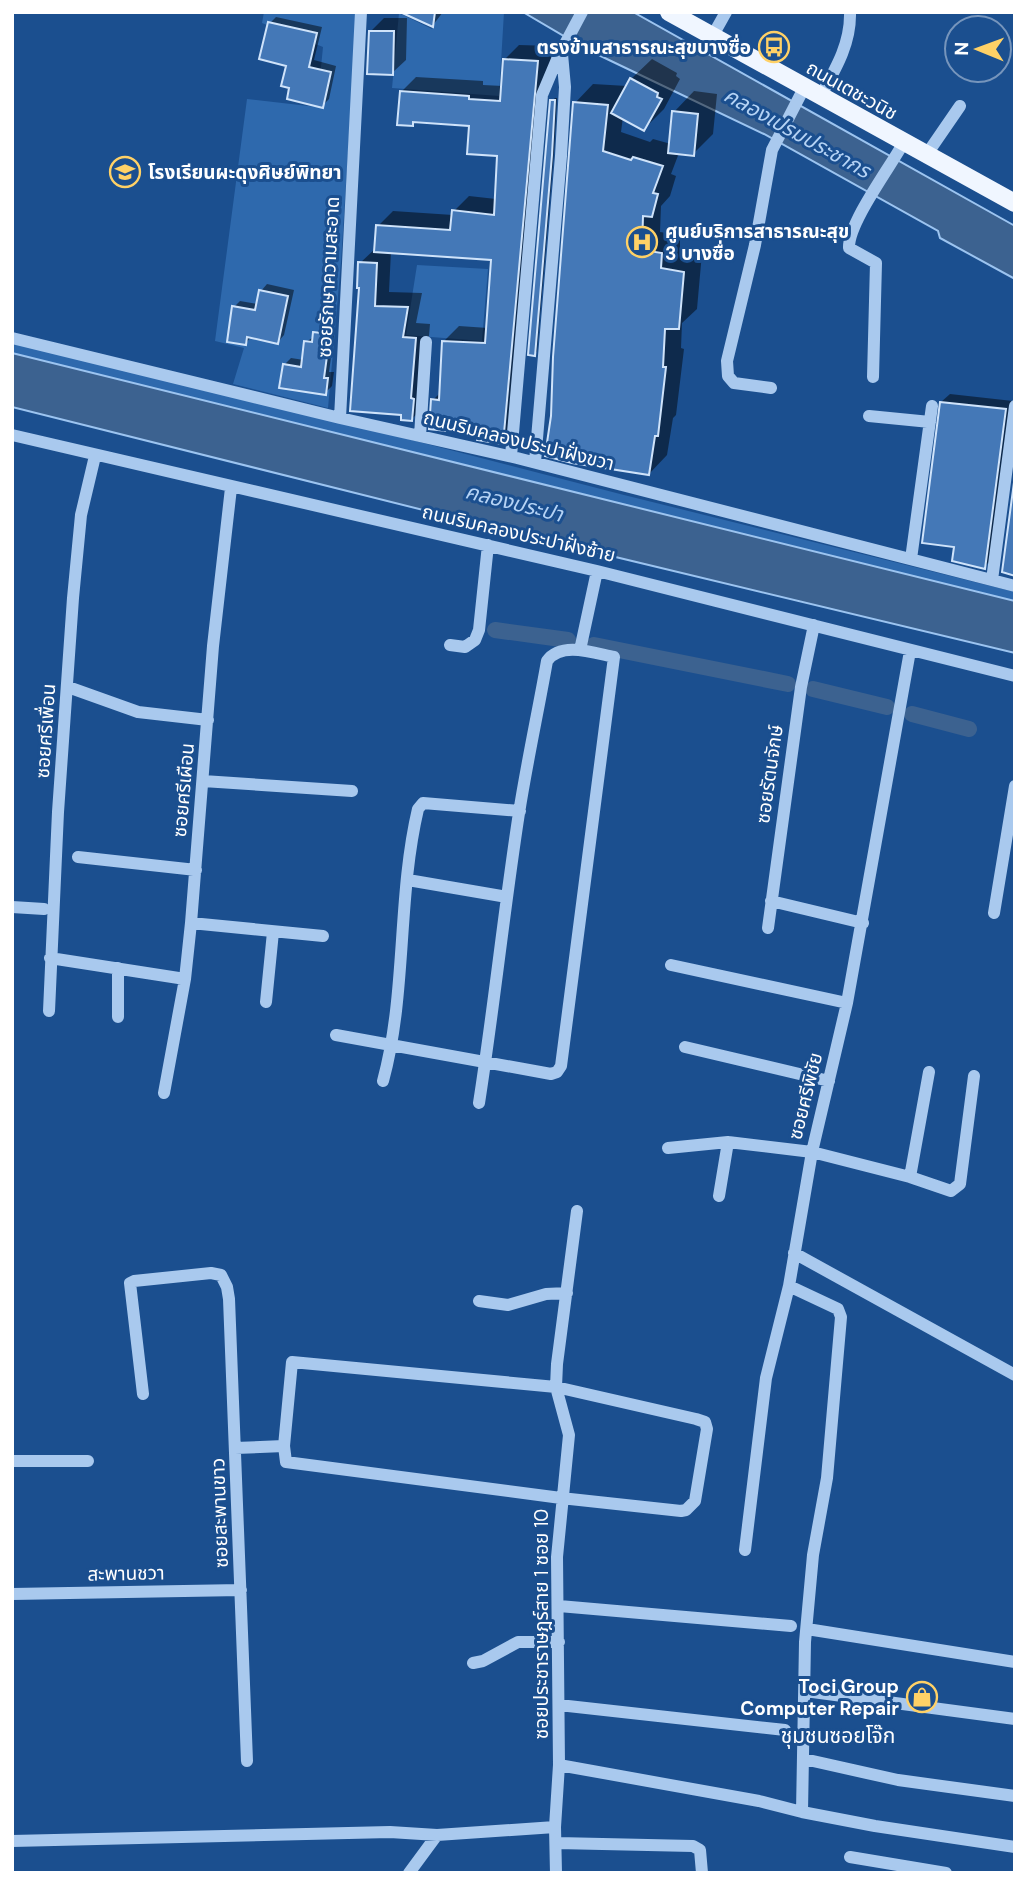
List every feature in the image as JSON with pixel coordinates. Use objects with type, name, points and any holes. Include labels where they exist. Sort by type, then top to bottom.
[{"type":"main road","name":"ถนนเตชะวนิช","points":[[669,12],[801,95],[821,97],[900,150],[927,154],[1015,203]]},
{"type":"street","name":"ซอยรักษาความสะอาด","points":[[340,418],[361,12]]},
{"type":"street","points":[[511,456],[538,120],[542,95],[582,12]]},
{"type":"street","points":[[712,37],[726,12]]},
{"type":"street","points":[[821,97],[842,55],[850,25],[850,12]]},
{"type":"street","points":[[535,462],[561,156],[565,87],[564,46]]},
{"type":"street","points":[[771,388],[734,383],[727,376],[727,361],[755,245],[774,144],[801,95]]},
{"type":"street","points":[[927,154],[960,106]]},
{"type":"street","points":[[873,377],[876,262],[854,252],[848,243],[869,200],[900,150]]},
{"type":"street","name":"ถนนริมคลองประปาฝั่งขวา","points":[[12,338],[340,418],[511,456],[1015,586]]},
{"type":"street","points":[[420,436],[426,342]]},
{"type":"street","points":[[911,559],[932,405]]},
{"type":"street","points":[[992,580],[1015,406]]},
{"type":"street","points":[[869,416],[930,422]]},
{"type":"street","name":"ถนนริมคลองประปาฝั่งซ้าย","points":[[12,435],[597,571],[1015,676]]},
{"type":"street","name":"ซอยศรีเพื่อน","points":[[49,1011],[50,958],[80,515],[95,456]]},
{"type":"street","name":"ซอยศรีเผือน","points":[[164,1093],[185,979],[213,646],[231,488]]},
{"type":"street","points":[[450,645],[465,647],[475,640],[479,630],[488,545]]},
{"type":"street","points":[[580,650],[597,571]]},
{"type":"street","name":"ซอยรัตนจักษ์","points":[[768,928],[801,687],[814,625]]},
{"type":"street","points":[[336,1035],[485,1063],[551,1074],[557,1072],[561,1066],[614,657],[580,650],[561,650],[552,653],[547,661],[520,811],[507,897],[485,1063],[479,1103]]},
{"type":"street","name":"ซอยศรีพิชัย","points":[[745,1550],[766,1378],[789,1286],[811,1152],[847,1003],[863,923],[910,651]]},
{"type":"street","points":[[68,687],[138,712],[208,720]]},
{"type":"street","points":[[203,781],[352,790]]},
{"type":"street","points":[[994,913],[1015,786]]},
{"type":"street","points":[[383,1081],[393,1047],[408,880],[418,809],[423,803],[520,811]]},
{"type":"street","points":[[78,857],[195,870]]},
{"type":"street","points":[[408,880],[507,897]]},
{"type":"street","points":[[771,901],[863,923]]},
{"type":"street","points":[[12,907],[44,909]]},
{"type":"street","points":[[191,923],[323,936]]},
{"type":"street","points":[[266,1002],[273,932]]},
{"type":"street","points":[[50,958],[185,979]]},
{"type":"street","points":[[671,965],[847,1003]]},
{"type":"street","points":[[118,968],[118,1017]]},
{"type":"street","points":[[685,1047],[829,1081]]},
{"type":"street","points":[[910,1177],[929,1072]]},
{"type":"street","points":[[668,1148],[728,1142],[811,1152],[910,1177],[951,1191],[960,1184],[974,1076]]},
{"type":"street","points":[[719,1196],[728,1142]]},
{"type":"street","name":"ซอยประชาราษฎร์สาย 1 ซอย 10","points":[[556,1873],[555,1827],[559,1765],[557,1558],[569,1436],[556,1387],[577,1211]]},
{"type":"street","points":[[794,1253],[1014,1372]]},
{"type":"street","name":"ซอยสะพานขาว","points":[[143,1394],[130,1283],[211,1273],[222,1275],[229,1299],[247,1761]]},
{"type":"street","points":[[789,1286],[838,1309],[841,1317],[827,1478],[813,1555],[807,1629],[802,1812]]},
{"type":"street","points":[[479,1301],[508,1305],[545,1294],[567,1293]]},
{"type":"street","points":[[292,1362],[556,1387],[696,1419],[705,1422],[706,1429],[698,1492],[695,1501],[687,1510],[561,1498],[286,1462],[284,1446],[292,1362]]},
{"type":"street","points":[[235,1448],[284,1446]]},
{"type":"street","points":[[12,1461],[88,1461]]},
{"type":"street","name":"สะพานชวา","points":[[12,1594],[241,1590]]},
{"type":"street","points":[[559,1606],[792,1626]]},
{"type":"street","points":[[807,1629],[1015,1662]]},
{"type":"street","points":[[473,1663],[483,1661],[518,1642],[559,1642]]},
{"type":"street","points":[[805,1691],[1015,1719]]},
{"type":"street","points":[[559,1705],[785,1730]]},
{"type":"street","points":[[804,1759],[898,1780],[1015,1796]]},
{"type":"street","points":[[559,1765],[952,1839],[1015,1847]]},
{"type":"street","points":[[12,1841],[390,1832],[437,1835],[555,1827]]},
{"type":"street","points":[[409,1873],[437,1835]]},
{"type":"street","points":[[557,1843],[693,1846],[701,1850],[702,1873]]},
{"type":"street","points":[[850,1857],[946,1873]]},
{"type":"shaded area","points":[[264,12],[357,12],[341,262],[328,408],[233,384],[244,348],[215,341],[247,99],[317,107],[323,47],[262,23]]},
{"type":"shaded area","points":[[433,12],[504,12],[499,96],[392,88],[399,13],[432,29],[435,14]]},
{"type":"shaded area","points":[[417,265],[488,269],[482,341],[406,335]]},
{"type":"shaded area","points":[[12,343],[404,438],[1015,592],[1015,601],[12,353]]},
{"type":"water","name":"คลองเปรมประชากร","points":[[523,12],[633,12],[1015,226],[1015,279],[940,238],[938,231],[764,134],[586,49]]},
{"type":"water","name":"คลองประปา","points":[[12,353],[1015,601],[1015,653],[495,528],[12,407]]},
{"type":"building","points":[[400,12],[435,12],[433,27]]},
{"type":"building","points":[[268,22],[317,33],[309,67],[331,72],[323,108],[287,99],[289,88],[281,86],[286,66],[259,59]]},
{"type":"building","points":[[369,31],[394,31],[393,75],[367,74]]},
{"type":"building","points":[[503,59],[538,61],[503,444],[477,440],[477,434],[429,429],[431,399],[439,400],[442,341],[485,343],[491,260],[374,252],[376,225],[450,230],[452,210],[494,215],[497,156],[467,154],[469,126],[413,122],[413,126],[397,125],[400,91],[500,101]]},
{"type":"building","points":[[630,78],[658,93],[657,97],[662,99],[644,131],[611,113]]},
{"type":"building","points":[[550,100],[555,100],[552,155],[535,356],[528,355]]},
{"type":"building","points":[[573,102],[608,105],[603,151],[663,166],[653,193],[658,194],[652,217],[643,216],[642,250],[662,253],[661,268],[684,272],[679,329],[665,329],[663,367],[666,367],[658,436],[655,436],[649,475],[545,456],[551,416],[553,357]]},
{"type":"building","points":[[672,111],[698,114],[694,156],[668,153]]},
{"type":"building","points":[[358,262],[377,263],[375,306],[408,307],[403,337],[416,338],[411,398],[414,399],[412,421],[401,420],[401,415],[350,411],[359,288]]},
{"type":"building","points":[[259,290],[288,296],[278,344],[247,337],[246,345],[227,342],[232,306],[255,310]]},
{"type":"building","points":[[313,332],[330,334],[324,378],[328,378],[326,395],[279,388],[283,364],[301,367],[304,341],[312,342]]},
{"type":"building","points":[[940,402],[1006,409],[985,569],[952,561],[954,547],[922,543]]},
{"type":"building","points":[[1015,475],[1015,576],[1002,572]]},
{"type":"waterway","points":[[495,630],[568,640]]},
{"type":"waterway","points":[[594,645],[788,684]]},
{"type":"waterway","points":[[813,689],[887,707]]},
{"type":"waterway","points":[[912,714],[969,729]]},
{"type":"place","name":"ตรงข้ามสาธารณะสุขบางซื่อ","points":[[774,47]]},
{"type":"place","name":"โรงเรียนผะดุงศิษย์พิทยา","points":[[125,172]]},
{"type":"place","name":"ศูนย์บริการสาธารณะสุข 3 บางซื่อ","points":[[642,242]]},
{"type":"place","name":"Toci Group Computer Repair","points":[[922,1697]]},
{"type":"district","name":"ชุมชนซอยโจ๊ก","points":[[838,1736]]}]
